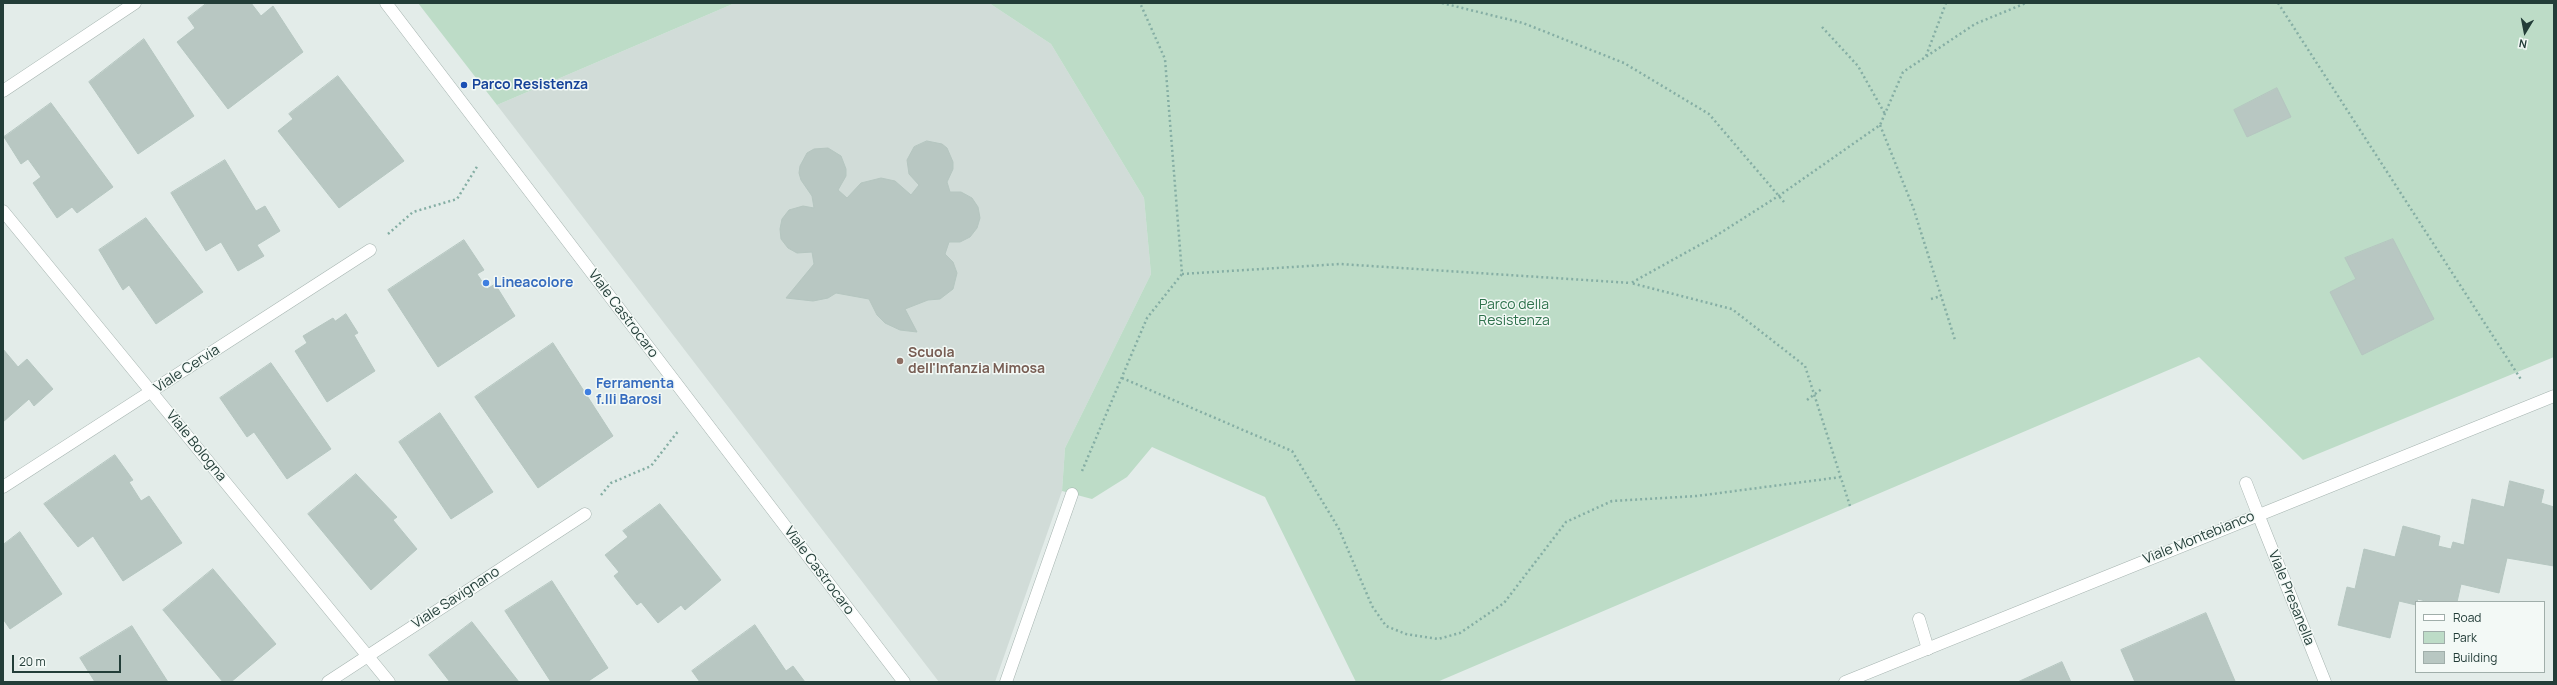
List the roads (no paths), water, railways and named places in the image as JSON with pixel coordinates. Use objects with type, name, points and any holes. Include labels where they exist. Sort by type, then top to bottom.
[{"type":"street","points":[[3,90],[135,3]]},
{"type":"street","name":"Viale Castrocaro","points":[[386,3],[904,682]]},
{"type":"street","name":"Viale Bologna","points":[[3,211],[389,682]]},
{"type":"street","name":"Viale Cervia","points":[[3,487],[370,250]]},
{"type":"street","name":"Viale Montebianco","points":[[1845,682],[2258,514],[2554,396]]},
{"type":"street","name":"Viale Presanella","points":[[2246,484],[2325,682]]},
{"type":"street","points":[[1006,682],[1072,494]]},
{"type":"street","name":"Viale Savignano","points":[[328,682],[585,514]]},
{"type":"street","points":[[1919,619],[1928,649]]},
{"type":"place","name":"Parco Resistenza","points":[[464,85]]},
{"type":"place","name":"Lineacolore","points":[[486,283]]},
{"type":"place","name":"Scuola dell'Infanzia Mimosa","points":[[900,361]]},
{"type":"place","name":"Ferramenta f.lli Barosi","points":[[588,392]]},
{"type":"park label","name":"Parco della Resistenza","points":[[1514,314]]}]
